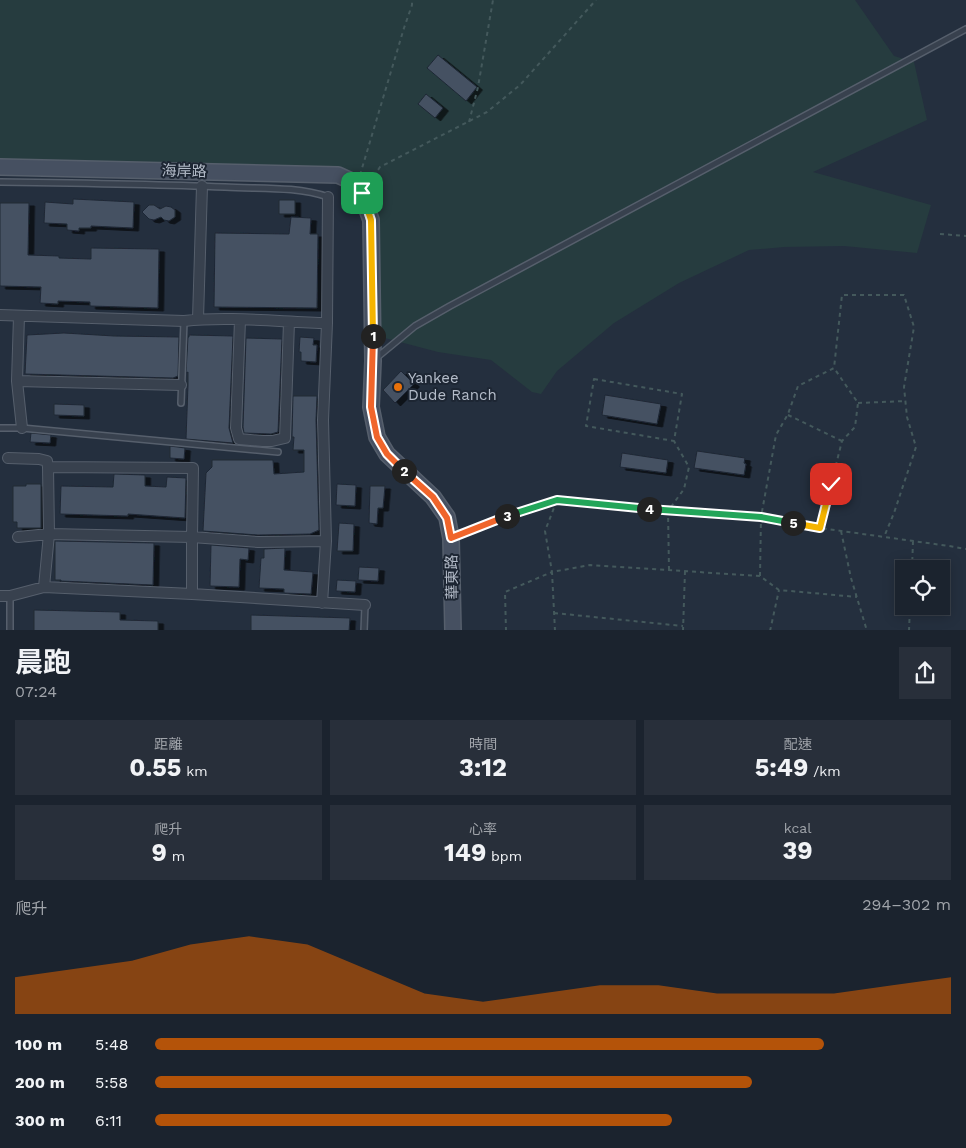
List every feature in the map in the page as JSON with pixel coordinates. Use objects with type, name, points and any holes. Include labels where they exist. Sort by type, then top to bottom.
[{"type":"main road","name":"海岸路","points":[[0,167],[338,175],[349,180],[362,193]]},
{"type":"main road","name":"華東路","points":[[362,193],[371,220],[373,361],[371,407],[377,437],[387,454],[433,497],[447,518],[451,538],[453,630]]},
{"type":"street","points":[[198,319],[202,186]]},
{"type":"street","points":[[322,602],[326,541],[323,420],[327,323],[328,197]]},
{"type":"street","points":[[0,315],[327,323]]},
{"type":"street","points":[[18,316],[17,381],[22,428]]},
{"type":"street","points":[[240,320],[236,428],[239,439],[263,441],[285,438],[289,322]]},
{"type":"street","points":[[17,381],[181,386]]},
{"type":"street","points":[[8,458],[47,461],[49,534],[44,587]]},
{"type":"street","points":[[48,468],[193,468],[192,594]]},
{"type":"street","points":[[18,537],[49,534],[192,537],[258,542],[326,541]]},
{"type":"street","points":[[5,596],[44,587],[365,605]]},
{"type":"lane","points":[[373,361],[415,326],[450,306],[966,29]]},
{"type":"lane","points":[[0,182],[202,186],[287,190],[316,193],[328,197]]},
{"type":"lane","points":[[181,402],[184,321]]},
{"type":"lane","points":[[0,428],[22,428],[278,452]]},
{"type":"lane","points":[[5,596],[10,630]]},
{"type":"lane","points":[[364,630],[365,605]]},
{"type":"path","points":[[362,193],[360,173],[412,0]]},
{"type":"path","points":[[469,122],[478,87],[493,0]]},
{"type":"path","points":[[362,193],[380,167],[487,112],[520,85],[596,0]]},
{"type":"path","points":[[940,234],[966,236]]},
{"type":"path","points":[[820,528],[842,441],[856,427],[858,403],[834,368],[842,295],[904,294],[914,327],[904,387],[907,416],[916,447],[884,537]]},
{"type":"path","points":[[760,576],[761,517],[776,435],[788,414],[798,386],[834,368]]},
{"type":"path","points":[[668,570],[668,511],[684,489],[689,466],[674,441],[682,394],[594,379],[586,426],[674,441]]},
{"type":"path","points":[[858,403],[906,401]]},
{"type":"path","points":[[788,414],[842,441]]},
{"type":"path","points":[[451,538],[488,523],[557,500],[668,511],[761,517],[820,528],[966,549]]},
{"type":"path","points":[[555,630],[552,572],[545,531],[557,500]]},
{"type":"path","points":[[841,531],[851,578],[867,630]]},
{"type":"path","points":[[912,560],[913,541]]},
{"type":"path","points":[[506,630],[505,592],[552,572],[590,565],[760,576],[779,590],[857,597]]},
{"type":"path","points":[[683,630],[685,572]]},
{"type":"path","points":[[770,630],[779,590]]},
{"type":"path","points":[[554,613],[683,626]]},
{"type":"path","points":[[909,630],[910,615]]},
{"type":"green space","points":[[0,0],[855,0],[894,56],[914,62],[927,120],[813,172],[931,205],[917,253],[844,246],[784,247],[749,250],[679,283],[614,323],[557,371],[541,394],[532,392],[491,360],[438,352],[381,337],[378,215],[373,193],[351,171],[0,160]]},
{"type":"building","points":[[438,55],[477,87],[466,101],[427,68]]},
{"type":"building","points":[[426,94],[443,108],[435,118],[418,104]]},
{"type":"building","points":[[73,199],[134,202],[133,228],[91,226],[91,228],[79,228],[79,231],[67,230],[67,224],[44,223],[45,202],[73,204]]},
{"type":"building","points":[[279,200],[295,200],[295,214],[279,214]]},
{"type":"building","points":[[0,203],[29,203],[28,255],[91,259],[91,248],[159,249],[158,308],[90,306],[90,302],[58,301],[58,304],[40,303],[41,287],[0,286]]},
{"type":"building","points":[[149,205],[154,205],[160,209],[166,206],[171,207],[175,210],[175,217],[169,221],[161,217],[154,220],[149,219],[142,212]]},
{"type":"building","points":[[291,217],[311,218],[310,234],[318,234],[317,308],[214,307],[215,233],[289,234]]},
{"type":"building","points":[[64,333],[179,337],[178,376],[173,378],[25,374],[27,335]]},
{"type":"building","points":[[189,335],[233,336],[229,428],[233,443],[186,439],[188,372],[186,373]]},
{"type":"building","points":[[300,337],[314,338],[313,345],[317,345],[316,362],[301,361],[301,352],[299,352]]},
{"type":"building","points":[[246,338],[282,339],[278,432],[271,434],[244,433]]},
{"type":"building","name":"Yankee Dude Ranch","points":[[401,371],[414,384],[395,403],[383,390]]},
{"type":"building","points":[[605,395],[661,404],[657,424],[602,415]]},
{"type":"building","points":[[293,396],[317,396],[319,530],[310,534],[258,535],[203,531],[206,473],[212,467],[212,460],[273,460],[274,474],[304,472],[304,450],[293,450]]},
{"type":"building","points":[[54,404],[84,405],[84,416],[54,415]]},
{"type":"building","points":[[31,433],[51,435],[50,443],[30,442]]},
{"type":"building","points":[[170,446],[185,448],[184,459],[170,458]]},
{"type":"building","points":[[697,451],[745,458],[744,475],[694,468]]},
{"type":"building","points":[[622,453],[668,460],[666,473],[620,467]]},
{"type":"building","points":[[114,474],[145,475],[145,486],[166,487],[167,477],[186,478],[185,518],[128,514],[128,516],[60,514],[61,486],[113,487]]},
{"type":"building","points":[[26,484],[41,484],[41,528],[17,528],[17,522],[13,522],[13,486],[26,486]]},
{"type":"building","points":[[337,484],[356,485],[355,506],[336,505]]},
{"type":"building","points":[[370,486],[385,486],[383,508],[378,508],[377,524],[369,523]]},
{"type":"building","points":[[339,523],[354,524],[353,551],[337,551]]},
{"type":"building","points":[[55,541],[154,543],[153,585],[55,580]]},
{"type":"building","points":[[211,545],[249,548],[248,560],[240,559],[239,587],[210,586]]},
{"type":"building","points":[[285,548],[284,570],[313,572],[311,594],[284,593],[284,589],[259,588],[261,558],[264,558],[264,549]]},
{"type":"building","points":[[359,567],[379,568],[378,581],[358,580]]},
{"type":"building","points":[[337,580],[356,581],[355,592],[336,591]]},
{"type":"building","points":[[34,610],[120,612],[120,620],[158,621],[158,630],[34,630]]},
{"type":"building","points":[[251,615],[350,618],[349,630],[251,630]]},
{"type":"place","name":"Yankee Dude Ranch","points":[[398,387]]},
{"type":"route","points":[[362,193],[371,220],[373,361],[371,407],[377,437],[387,454],[433,497],[447,518],[451,538],[488,523],[557,500],[668,511],[761,517],[820,528],[831,484]]}]
